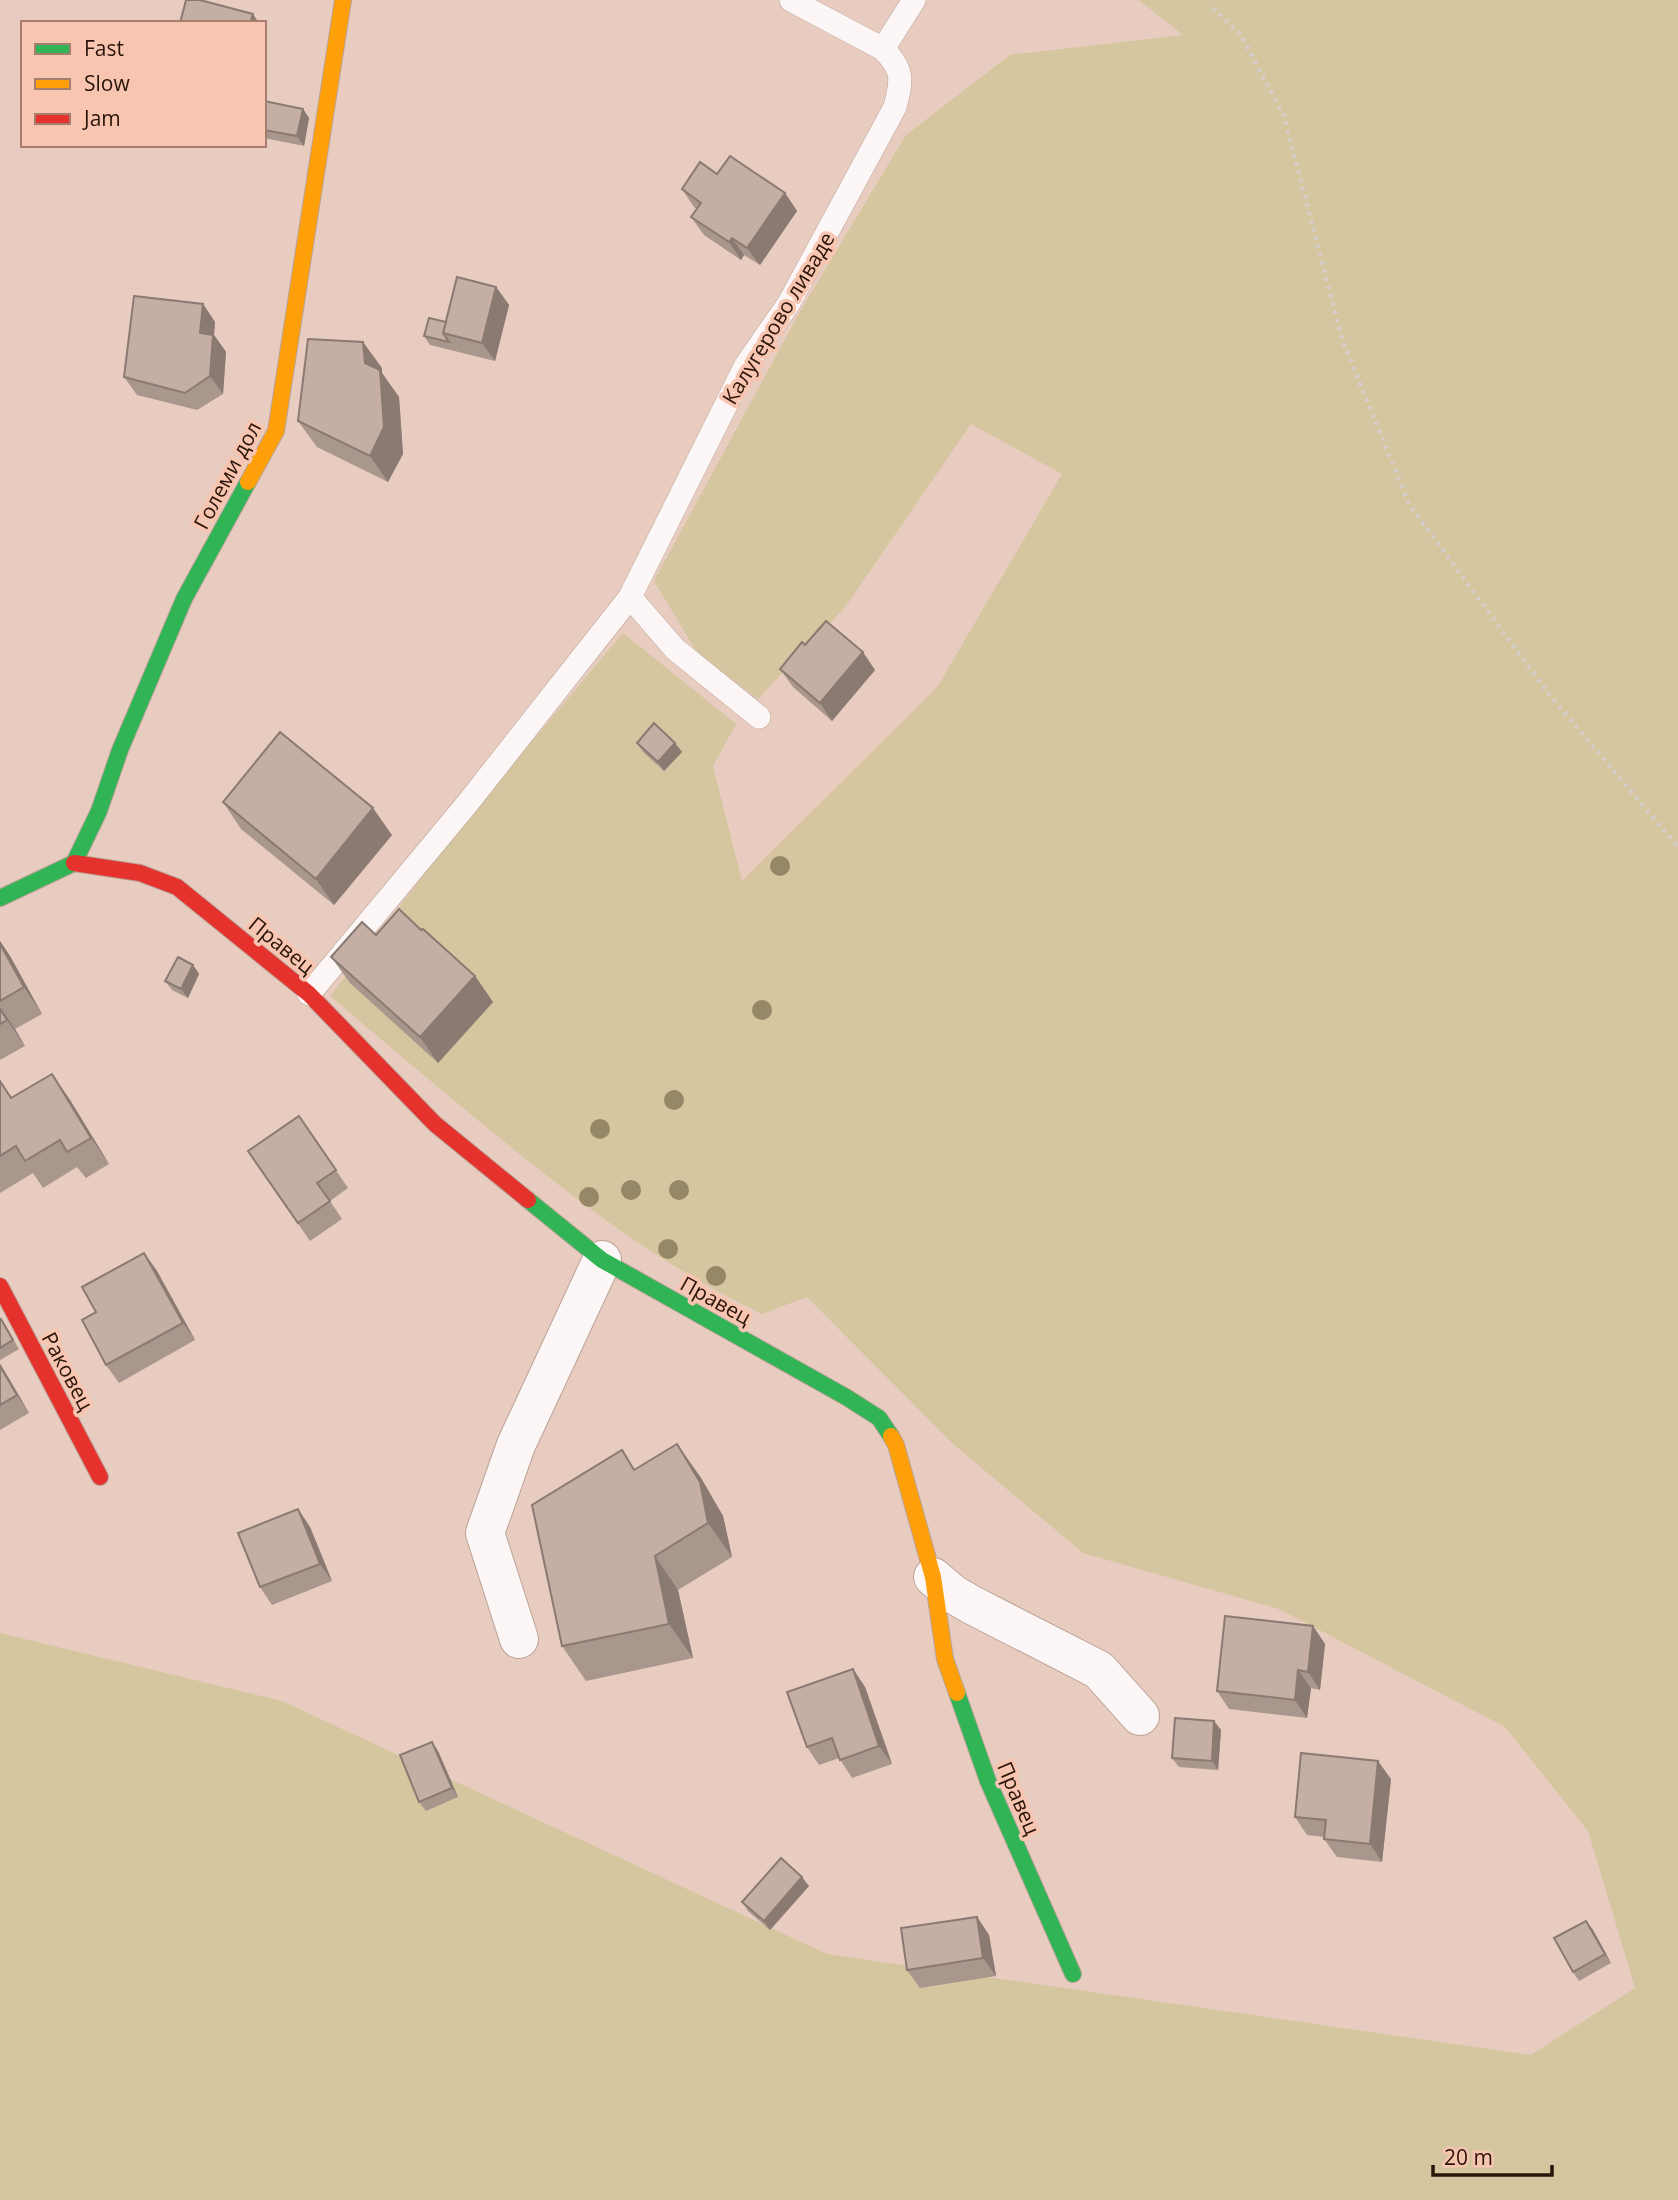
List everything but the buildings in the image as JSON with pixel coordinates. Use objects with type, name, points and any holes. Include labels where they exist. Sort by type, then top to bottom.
[{"type":"street","name":"Големи дол","points":[[74,863],[99,811],[120,750],[184,600],[276,431],[343,0]]},
{"type":"street","points":[[0,898],[74,863]]},
{"type":"street","name":"Правец","points":[[74,863],[130,869],[159,876],[177,887],[309,994],[435,1124],[602,1261],[846,1396],[879,1418],[896,1445],[933,1577],[945,1659],[953,1683],[988,1781],[1073,1974]]},
{"type":"street","points":[[519,1639],[485,1533],[516,1445],[602,1261]]},
{"type":"street","name":"Раковец","points":[[0,1286],[100,1476]]},
{"type":"street","points":[[933,1577],[953,1594],[972,1605],[1099,1670],[1140,1716]]},
{"type":"lane","points":[[791,0],[883,50],[914,0]]},
{"type":"lane","name":"Калугерово ливаде","points":[[309,994],[467,804],[630,597],[746,365],[789,303],[895,107],[901,81],[895,62],[883,50]]},
{"type":"lane","points":[[630,597],[676,649],[759,717]]},
{"type":"path","points":[[1213,8],[1240,34],[1284,116],[1342,339],[1409,504],[1548,693],[1678,847]]},
{"type":"shaded area","points":[[1139,0],[1678,0],[1678,2200],[0,2200],[0,1633],[282,1701],[827,1954],[1531,2055],[1635,1988],[1588,1831],[1505,1727],[1279,1609],[1083,1553],[952,1443],[807,1297],[762,1314],[668,1262],[608,1222],[550,1178],[330,996],[471,814],[623,633],[736,724],[713,766],[742,881],[938,686],[1062,474],[971,424],[846,606],[758,699],[698,654],[654,581],[802,308],[906,135],[1010,55],[1183,35]]},
{"type":"traffic: fast","points":[[0,898],[74,863],[99,811],[120,750],[184,599],[248,482]]},
{"type":"traffic: fast","points":[[528,1200],[602,1260],[846,1397],[879,1418],[891,1436]]},
{"type":"traffic: fast","points":[[957,1693],[988,1781],[1073,1974]]},
{"type":"traffic: slow","points":[[248,482],[276,431],[343,0]]},
{"type":"traffic: slow","points":[[891,1436],[896,1445],[933,1577],[945,1659],[957,1693]]},
{"type":"traffic: jam","points":[[74,863],[140,873],[177,887],[309,994],[435,1124],[528,1200]]},
{"type":"traffic: jam","points":[[0,1286],[100,1477]]}]
